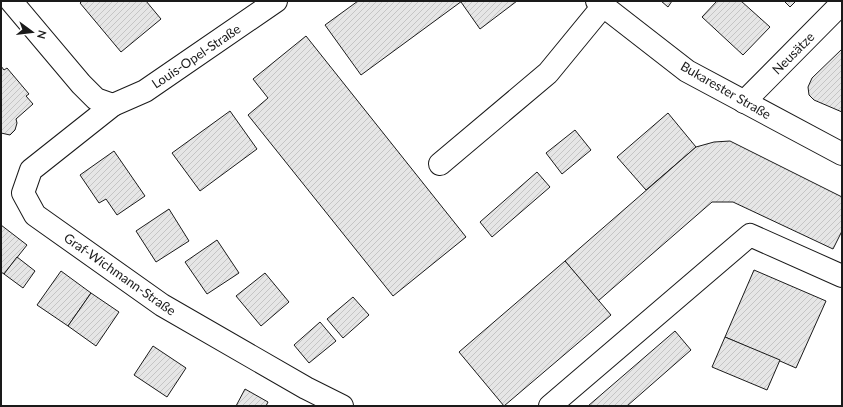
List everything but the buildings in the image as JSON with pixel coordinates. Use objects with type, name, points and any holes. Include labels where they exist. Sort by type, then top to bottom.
[{"type":"street","points":[[11,1],[96,99],[113,105]]},
{"type":"street","name":"Louis-Opel-Straße","points":[[113,105],[145,91],[276,1]]},
{"type":"street","points":[[440,164],[548,72],[600,3]]},
{"type":"street","name":"Bukarester Straße","points":[[600,3],[687,71],[842,154]]},
{"type":"street","name":"Neusätze","points":[[744,102],[842,3]]},
{"type":"street","name":"Graf-Wichmann-Straße","points":[[113,105],[31,170],[23,193],[35,215],[162,305],[306,388],[342,406]]},
{"type":"street","points":[[550,406],[750,235],[842,276]]}]
